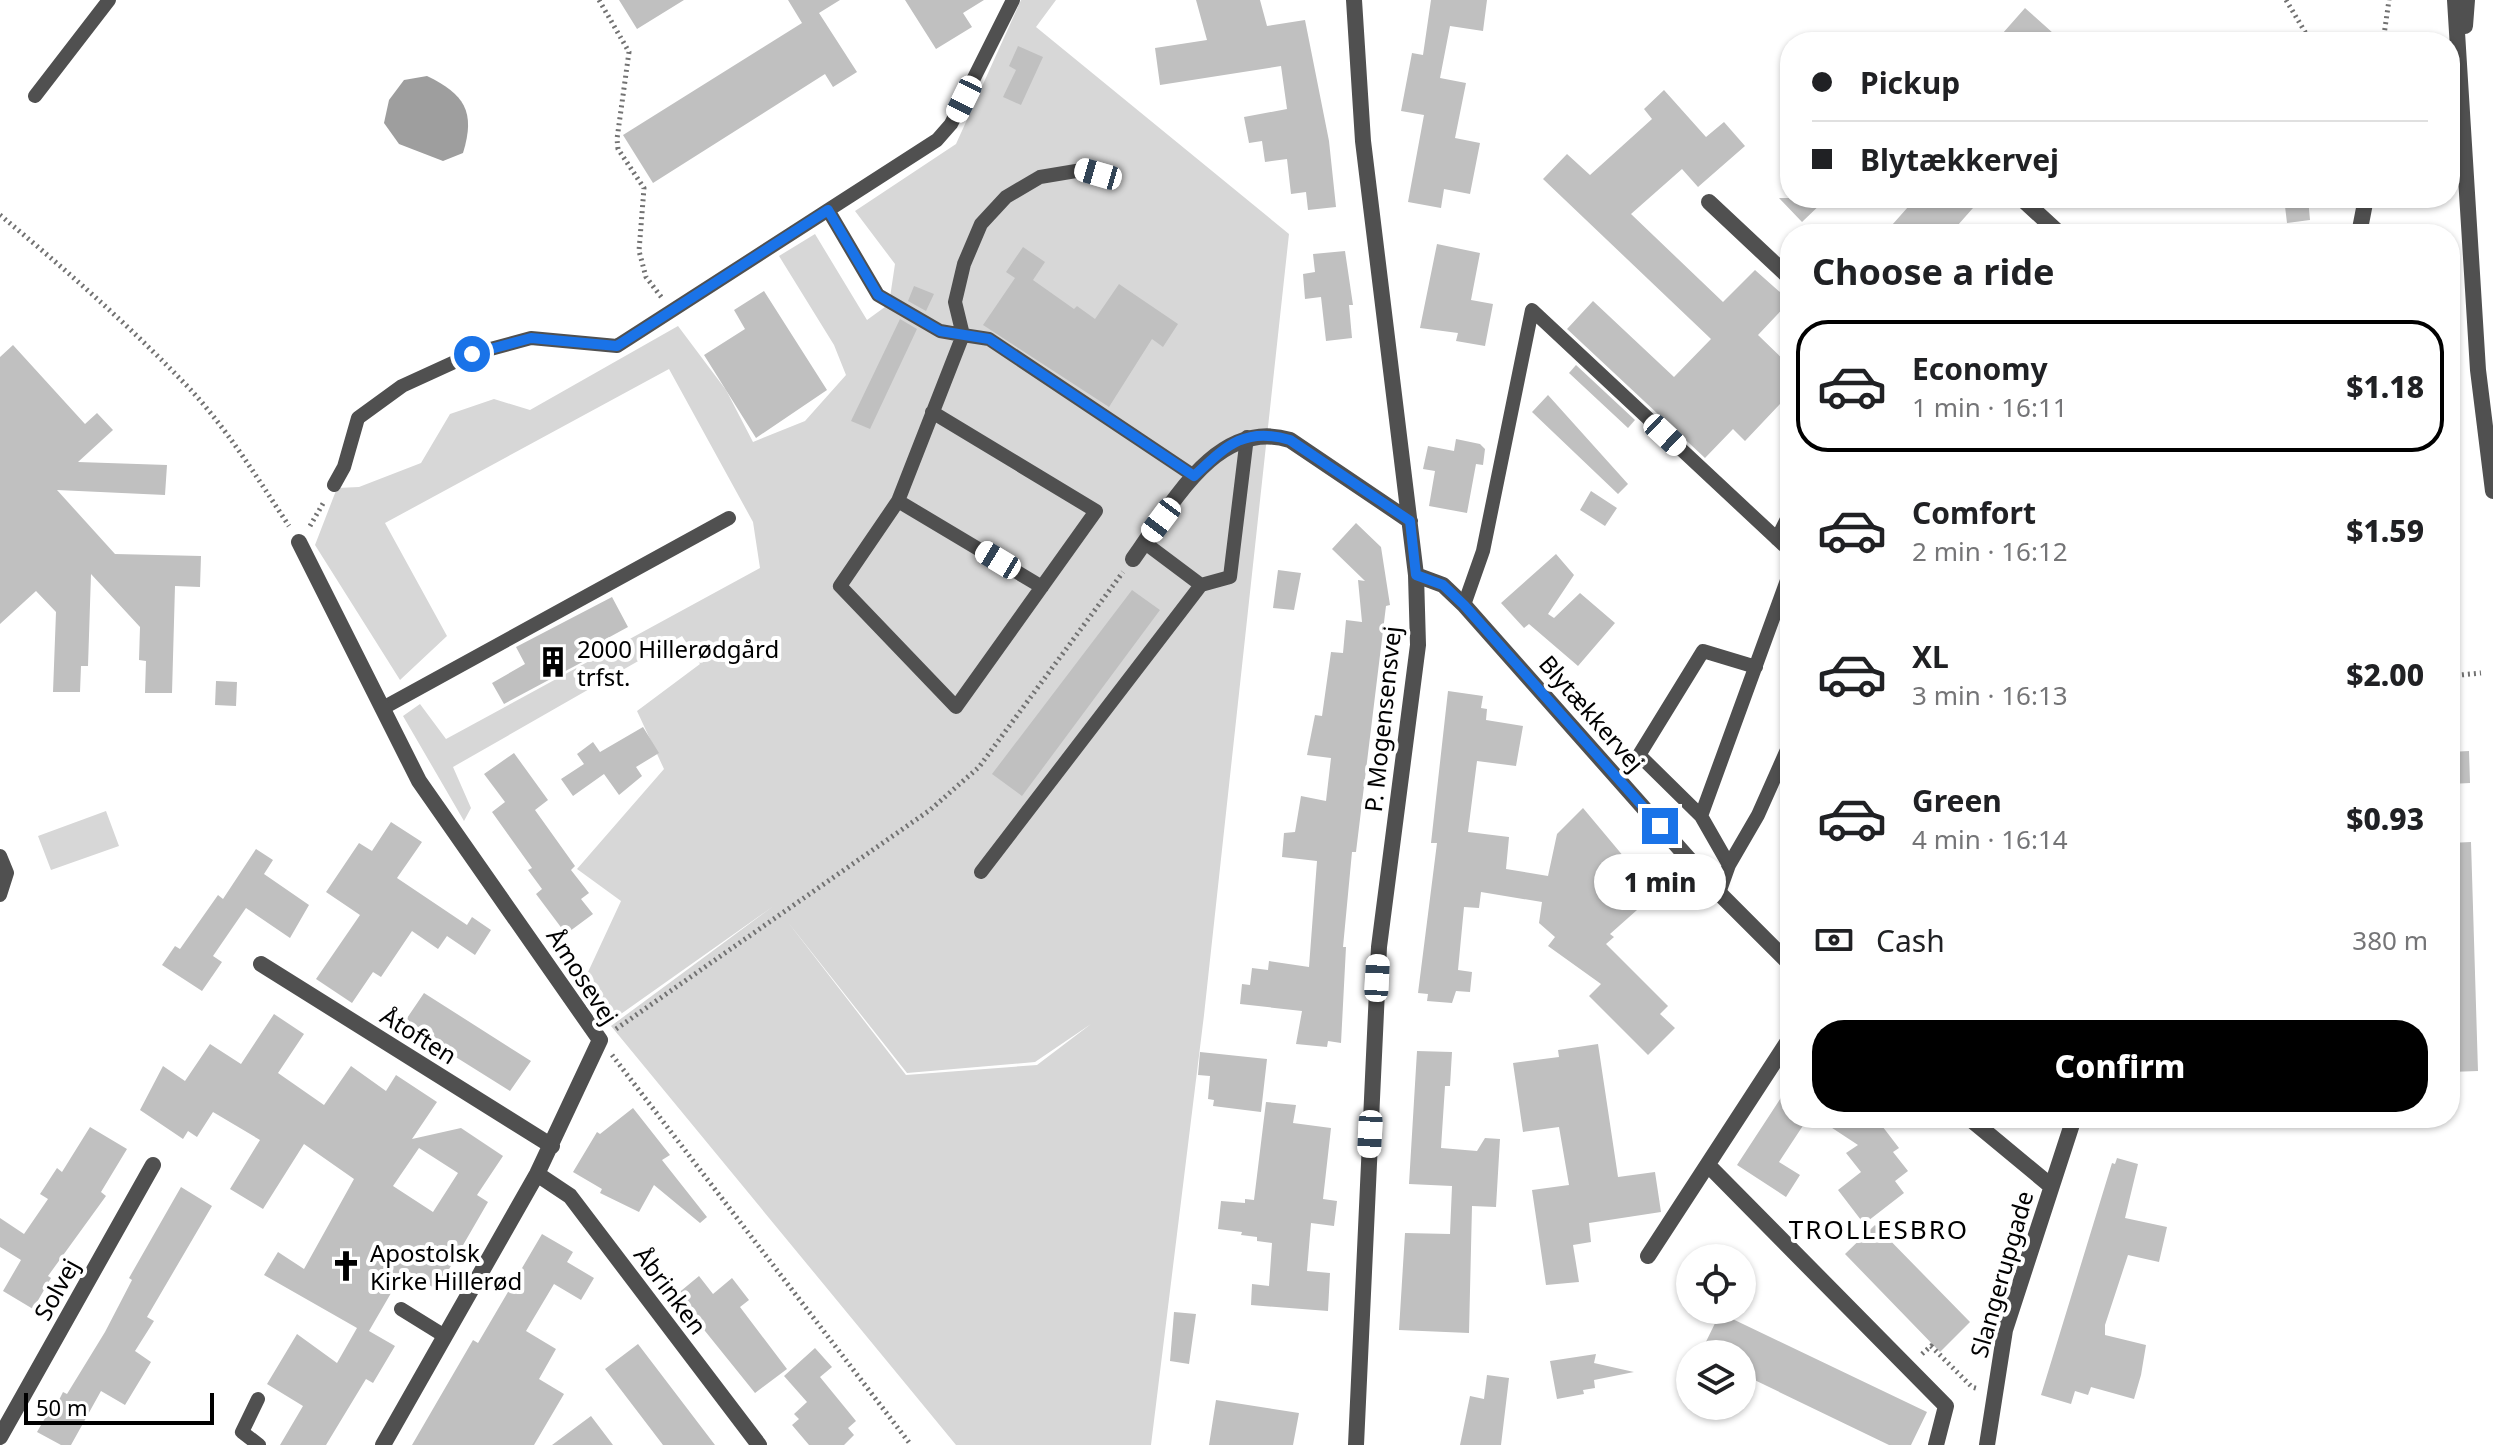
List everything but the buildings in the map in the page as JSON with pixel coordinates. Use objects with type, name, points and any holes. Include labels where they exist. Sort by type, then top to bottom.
[{"type":"street","name":"P. Mogensensvej","points":[[1354,0],[1363,141],[1416,575],[1418,645],[1379,947],[1356,1445]]},
{"type":"street","points":[[2455,0],[2456,32]]},
{"type":"street","points":[[2460,84],[2467,0]]},
{"type":"street","points":[[2460,110],[2478,370],[2493,491]]},
{"type":"street","points":[[1709,202],[1780,269]]},
{"type":"street","points":[[2032,208],[2049,224]]},
{"type":"street","points":[[1133,559],[1194,476],[1227,445],[1247,437],[1271,434],[1290,440],[1410,521]]},
{"type":"street","name":"Åmosevej","points":[[299,542],[419,781],[600,1040],[537,1174],[383,1445]]},
{"type":"street","name":"Blytækkervej","points":[[1416,575],[1443,585],[1464,605],[1719,893],[1780,954]]},
{"type":"street","name":"Åtoften","points":[[261,964],[552,1146]]},
{"type":"street","points":[[1648,1256],[1780,1053]]},
{"type":"street","points":[[1981,1128],[2051,1186]]},
{"type":"street","name":"Slangerupgade","points":[[1987,1445],[2005,1330],[2071,1128]]},
{"type":"street","name":"Solvej","points":[[0,1437],[153,1165]]},
{"type":"street","points":[[1708,1165],[1946,1406],[1936,1445]]},
{"type":"street","name":"Åbrinken","points":[[537,1174],[570,1196],[759,1445]]},
{"type":"lane","points":[[35,96],[109,0]]},
{"type":"lane","points":[[334,485],[344,467],[358,418],[402,386],[472,354],[531,338],[617,346],[937,140],[951,124],[1013,0]]},
{"type":"lane","points":[[932,412],[1096,511],[956,707],[840,586],[898,501],[932,412],[963,335],[955,302],[964,264],[981,224],[1006,197],[1040,177],[1082,170],[1114,179]]},
{"type":"lane","points":[[828,210],[878,295],[940,331],[989,339],[1194,476]]},
{"type":"lane","points":[[1464,605],[1483,551],[1532,310],[1780,542]]},
{"type":"lane","points":[[981,872],[1201,585],[1230,577],[1247,437]]},
{"type":"lane","points":[[898,501],[1042,587]]},
{"type":"lane","points":[[383,708],[729,518]]},
{"type":"lane","points":[[1777,539],[1780,533]]},
{"type":"lane","points":[[1145,543],[1201,585]]},
{"type":"lane","points":[[1701,816],[1780,600]]},
{"type":"lane","points":[[1729,865],[1701,816],[1639,755],[1703,651],[1756,667]]},
{"type":"lane","points":[[1719,893],[1729,865],[1758,815],[1780,766]]},
{"type":"lane","points":[[0,856],[7,873],[0,895]]},
{"type":"lane","points":[[401,1309],[443,1335]]},
{"type":"lane","points":[[258,1399],[242,1432],[259,1445]]},
{"type":"path","points":[[599,0],[629,52],[617,139],[618,149],[644,188],[645,210],[639,242],[642,266],[671,311]]},
{"type":"path","points":[[2286,0],[2305,32]]},
{"type":"path","points":[[2384,32],[2389,0]]},
{"type":"path","points":[[0,215],[59,264],[190,389],[233,443],[299,542],[334,485]]},
{"type":"path","points":[[911,1445],[600,1040],[930,810],[979,767],[1133,559]]},
{"type":"path","points":[[2460,675],[2481,673]]},
{"type":"path","points":[[1909,1367],[1931,1346],[1972,1387],[1995,1393]]},
{"type":"shaded area","points":[[1021,0],[1056,0],[1036,27],[1289,234],[1204,1015],[1151,1445],[956,1445],[611,1026],[775,905],[611,1021],[582,985],[621,901],[577,869],[664,769],[637,711],[700,664],[682,636],[453,767],[471,808],[464,821],[403,716],[420,704],[446,739],[760,568],[753,522],[669,369],[385,523],[447,636],[400,680],[315,545],[337,488],[359,487],[421,463],[450,414],[494,399],[530,410],[678,326],[726,390],[753,442],[805,421],[846,375],[834,345],[779,256],[815,234],[867,320],[889,304],[895,264],[855,211],[956,144]],"holes":[[[787,921],[907,1073],[1035,1062],[1091,1024],[1037,1065],[906,1075]]]},
{"type":"shaded area","points":[[427,76],[458,97],[467,115],[467,138],[463,153],[443,161],[399,144],[384,123],[389,100],[404,80]]},
{"type":"shaded area","points":[[106,811],[119,846],[51,870],[38,836]]},
{"type":"place","name":"2000 Hillerødgård trfst.","points":[[553,662]]},
{"type":"place","name":"Apostolsk Kirke Hillerød","points":[[346,1266]]},
{"type":"district","name":"TROLLESBRO","points":[[1879,1229]]},
{"type":"route","points":[[472,354],[531,338],[617,346],[828,210],[878,295],[940,331],[989,339],[1194,476],[1227,445],[1247,437],[1271,434],[1290,440],[1410,521],[1416,575],[1443,585],[1464,605],[1660,826]]}]
